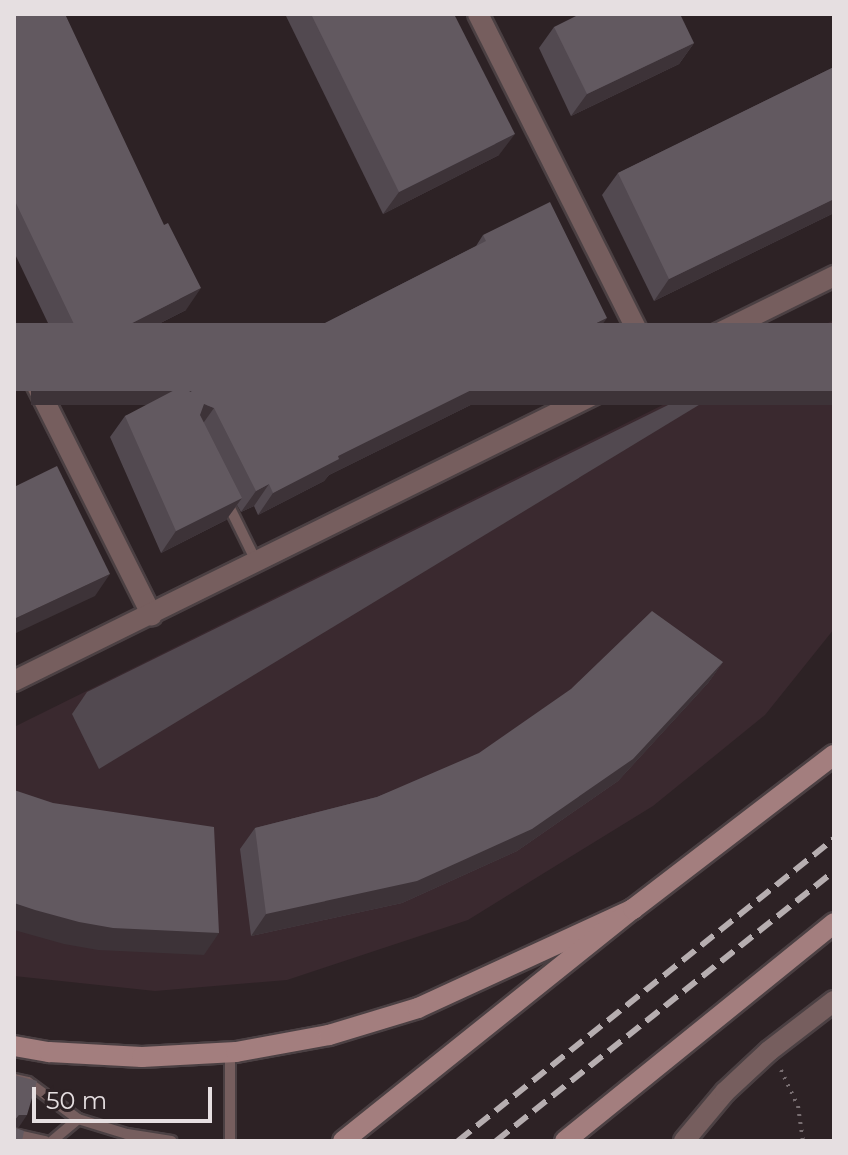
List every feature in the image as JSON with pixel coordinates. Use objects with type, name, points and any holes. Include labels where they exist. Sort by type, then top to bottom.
[{"type":"main road","points":[[343,1141],[633,909],[834,755]]},
{"type":"main road","points":[[14,1046],[49,1052],[142,1057],[230,1052],[329,1035],[418,1008],[633,909]]},
{"type":"main road","points":[[565,1141],[834,923]]},
{"type":"main road","points":[[577,1141],[588,1122]]},
{"type":"street","points":[[478,14],[654,364]]},
{"type":"street","points":[[14,681],[834,276]]},
{"type":"street","points":[[14,340],[152,615]]},
{"type":"street","points":[[684,1141],[725,1092],[769,1051],[834,1001]]},
{"type":"lane","points":[[218,485],[257,563]]},
{"type":"lane","points":[[230,1052],[230,1141]]},
{"type":"lane","points":[[14,1079],[28,1082],[78,1119],[123,1137],[163,1140]]},
{"type":"lane","points":[[52,1141],[78,1119]]},
{"type":"lane","points":[[14,1134],[45,1141]]},
{"type":"path","points":[[769,1051],[786,1077],[798,1106],[803,1141]]},
{"type":"shaded area","points":[[834,320],[834,629],[765,715],[653,806],[468,920],[287,980],[155,991],[14,976],[14,727]]},
{"type":"building","points":[[14,14],[65,14],[164,225],[168,223],[201,288],[85,347],[14,199]]},
{"type":"building","points":[[311,14],[454,14],[515,134],[399,192]]},
{"type":"building","points":[[580,14],[680,14],[694,43],[587,94],[554,27]]},
{"type":"building","points":[[834,67],[834,199],[669,279],[618,173]]},
{"type":"building","points":[[550,202],[607,318],[518,361],[520,366],[338,456],[339,459],[273,493],[269,484],[256,491],[214,408],[204,404],[200,415],[242,498],[176,531],[125,416],[186,384],[190,392],[486,241],[483,235]]},
{"type":"building","points":[[14,323],[834,323],[834,391],[14,391]]},
{"type":"building","points":[[57,466],[110,574],[14,619],[14,487]]},
{"type":"building","points":[[652,611],[723,662],[633,759],[532,829],[417,881],[266,914],[255,828],[377,797],[479,753],[571,689]]},
{"type":"building","points":[[14,790],[53,803],[214,827],[219,933],[113,928],[79,922],[14,903]]},
{"type":"building","points":[[14,1075],[37,1081],[27,1115],[19,1115],[15,1120],[16,1128],[24,1131],[22,1141],[14,1141]]},
{"type":"railway","points":[[458,1141],[834,839]]},
{"type":"railway","points":[[496,1141],[834,871]]}]
